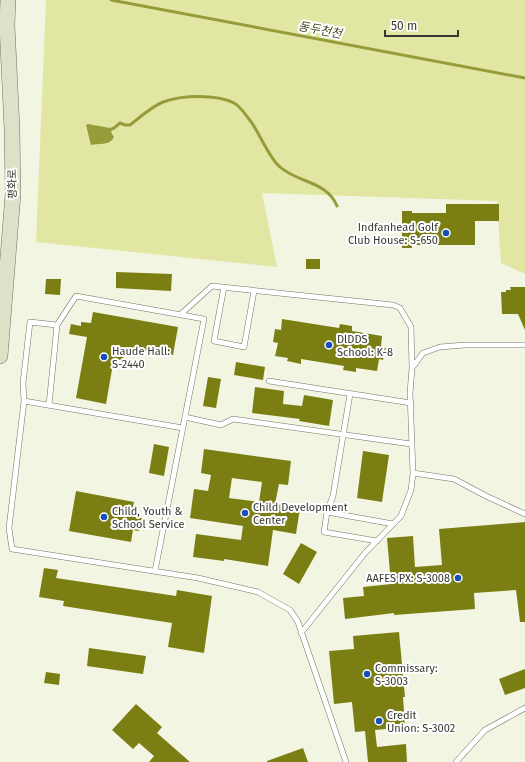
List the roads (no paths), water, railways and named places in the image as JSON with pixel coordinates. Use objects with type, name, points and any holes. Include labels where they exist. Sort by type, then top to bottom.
[{"type":"main road","name":"평화로","points":[[0,356],[13,194],[7,6]]},
{"type":"lane","points":[[180,314],[212,286],[393,305],[400,308],[411,327],[413,473],[410,490],[401,516],[365,553],[301,633]]},
{"type":"lane","points":[[224,287],[214,341],[244,347],[254,291]]},
{"type":"lane","points":[[49,405],[57,325],[76,296],[204,319],[155,571]]},
{"type":"lane","points":[[57,325],[30,322],[23,383],[24,401],[9,528],[12,549],[198,578],[258,592],[290,610],[298,622],[346,762]]},
{"type":"lane","points":[[412,368],[423,353],[440,347],[465,344],[525,345]]},
{"type":"lane","points":[[269,381],[411,403]]},
{"type":"lane","points":[[350,394],[333,496],[327,512],[324,532],[377,541]]},
{"type":"lane","points":[[24,401],[183,428]]},
{"type":"lane","points":[[185,417],[221,425],[233,419],[412,444]]},
{"type":"lane","points":[[413,473],[454,479],[525,514]]},
{"type":"lane","points":[[327,512],[393,524]]},
{"type":"lane","points":[[456,762],[485,730],[525,708]]},
{"type":"waterway","name":"동두천천","points":[[111,0],[525,78]]},
{"type":"waterway","points":[[107,131],[120,123],[130,125],[146,112],[163,102],[199,96],[227,100],[236,104],[253,124],[272,157],[280,167],[287,172],[319,187],[332,198],[337,206]]},
{"type":"place","name":"Indfanhead Golf Club House: S-650","points":[[446,233]]},
{"type":"place","name":"DlDDS School: K-8","points":[[329,345]]},
{"type":"place","name":"Haude Hall: S-2440","points":[[104,357]]},
{"type":"place","name":"Child Development Center","points":[[245,513]]},
{"type":"place","name":"Child, Youth & School Service","points":[[104,517]]},
{"type":"place","name":"AAFES PX: S-3008","points":[[458,578]]},
{"type":"place","name":"Commissary: S-3003","points":[[367,674]]},
{"type":"place","name":"Credit Union: S-3002","points":[[379,721]]}]
